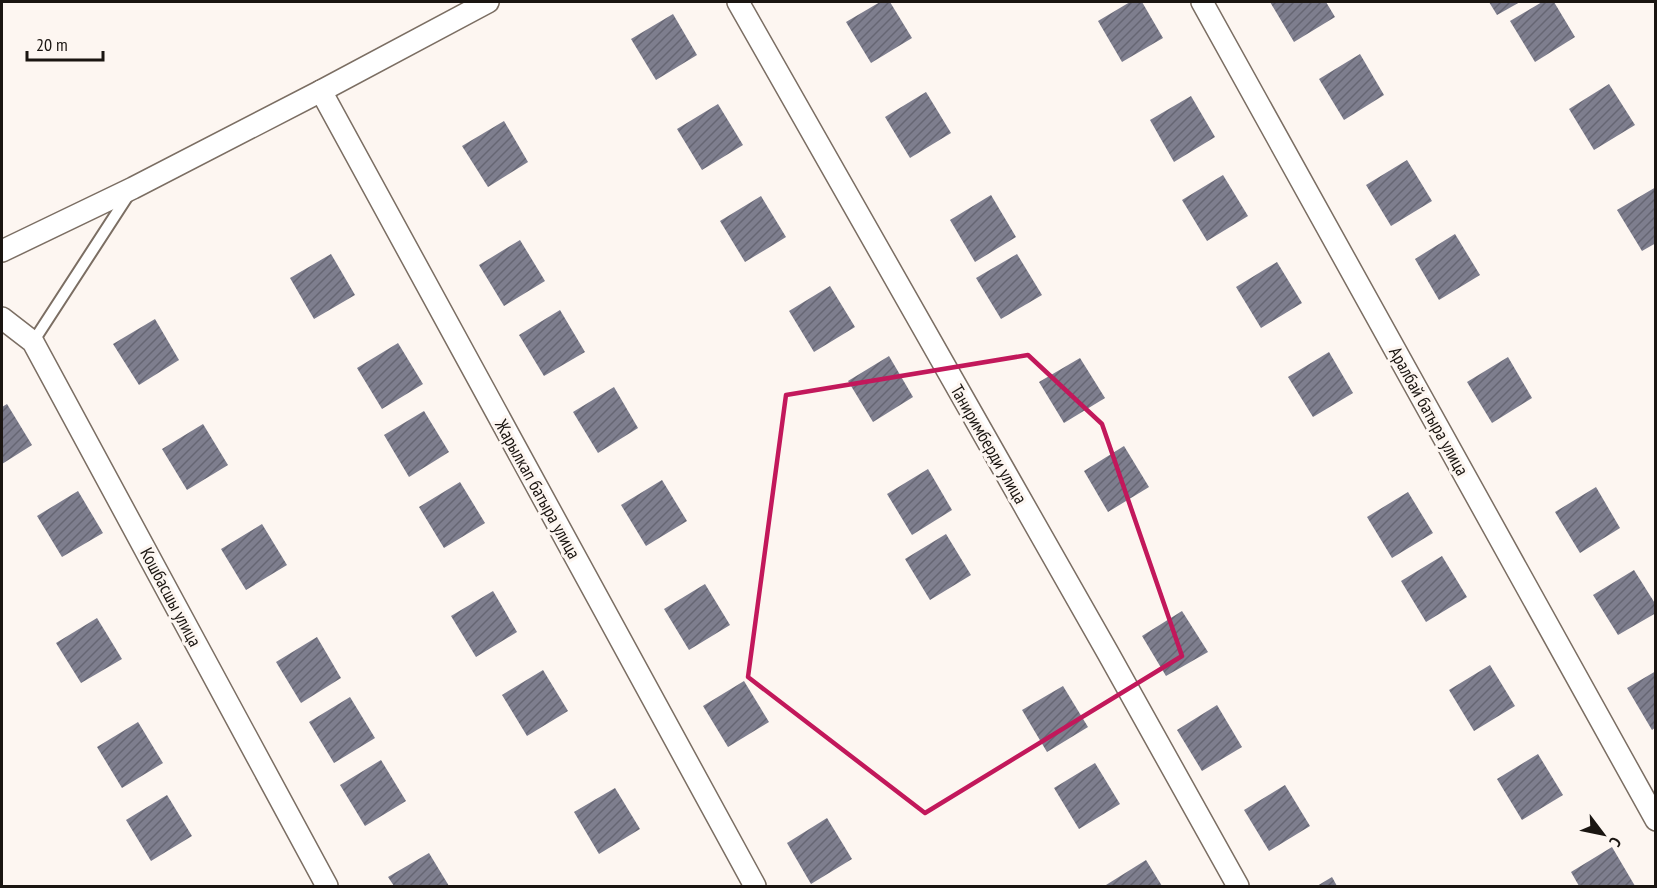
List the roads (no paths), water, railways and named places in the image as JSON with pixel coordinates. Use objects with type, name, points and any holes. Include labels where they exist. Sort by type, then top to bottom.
[{"type":"street","points":[[2,251],[133,188],[488,2]]},
{"type":"street","name":"Таниримберди улица","points":[[738,2],[1238,886]]},
{"type":"street","name":"Аралбай батыра улица","points":[[1202,2],[1656,820]]},
{"type":"street","name":"Жарылкап батыра улица","points":[[321,91],[755,886]]},
{"type":"street","name":"Кошбасшы улица","points":[[2,318],[33,342],[327,886]]},
{"type":"lane","points":[[33,342],[133,188]]}]
